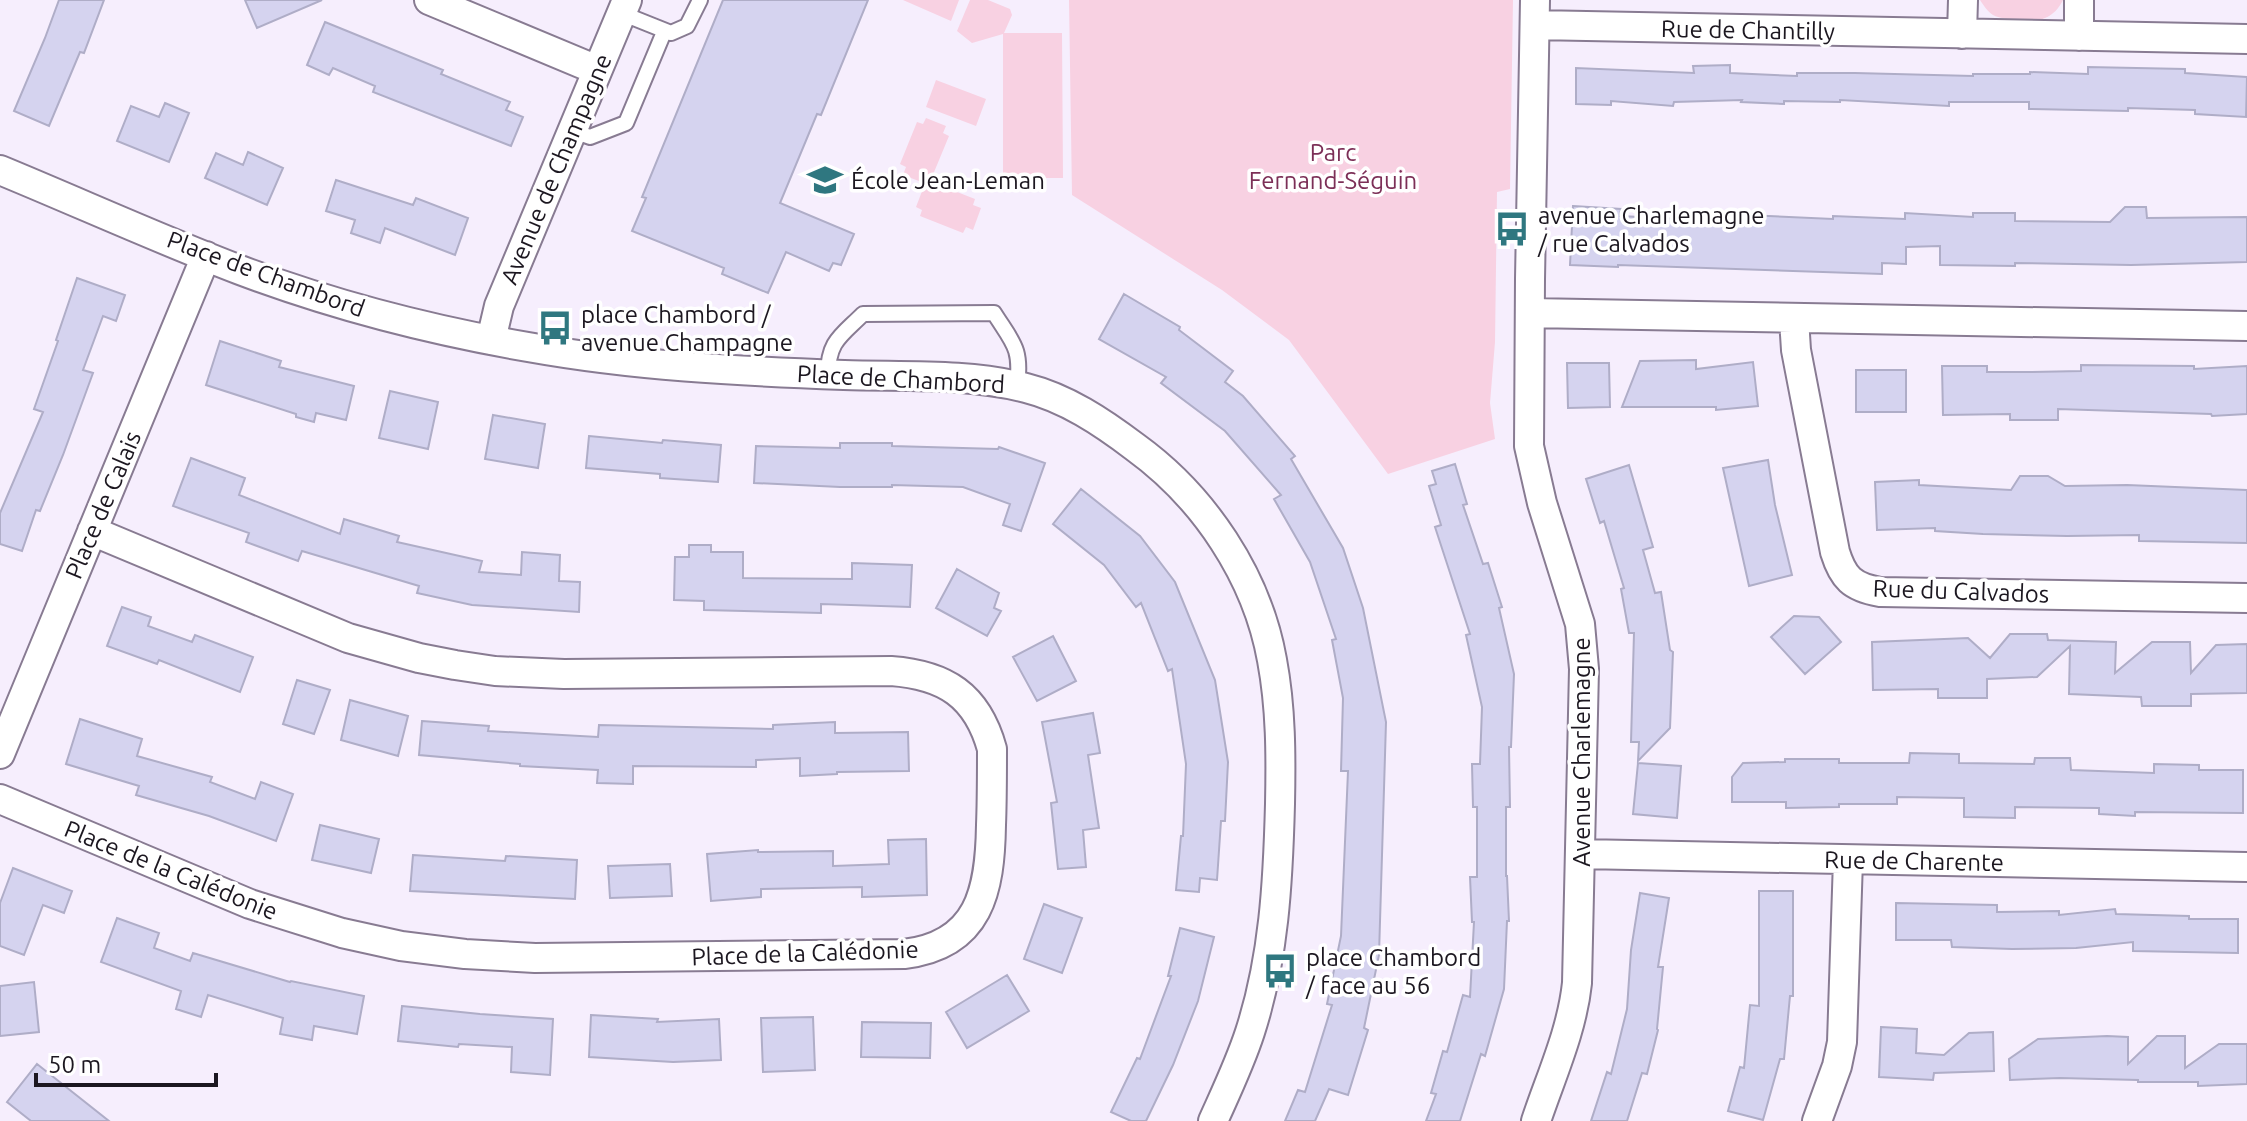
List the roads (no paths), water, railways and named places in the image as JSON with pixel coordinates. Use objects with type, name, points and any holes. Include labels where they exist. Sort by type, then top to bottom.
[{"type":"street","points":[[429,0],[597,70]]},
{"type":"street","points":[[1962,34],[1963,0]]},
{"type":"street","points":[[2079,0],[2079,36]]},
{"type":"street","name":"Avenue de Champagne","points":[[491,340],[499,306],[624,7]]},
{"type":"street","name":"Rue de Chantilly","points":[[1535,13],[1962,34],[2247,39]]},
{"type":"street","name":"Avenue Charlemagne","points":[[1535,13],[1529,446],[1542,503],[1583,637],[1579,966],[1567,1031],[1536,1121]]},
{"type":"street","name":"Place de Chambord","points":[[0,170],[258,276],[419,325],[581,356],[683,368],[951,378],[1017,386],[1052,396],[1093,418],[1143,452],[1197,504],[1231,553],[1248,586],[1266,633],[1280,722],[1279,853],[1269,957],[1255,1016],[1213,1121]]},
{"type":"street","name":"Place de Calais","points":[[0,754],[206,256]]},
{"type":"street","points":[[1530,313],[2247,326]]},
{"type":"street","name":"Rue du Calvados","points":[[1794,319],[1796,350],[1835,552],[1844,574],[1858,587],[1880,592],[2247,598]]},
{"type":"street","name":"Place de la Calédonie","points":[[0,799],[281,915],[370,940],[465,954],[573,959],[904,954],[933,947],[951,938],[977,910],[983,895],[991,859],[992,749],[987,732],[971,707],[950,686],[930,676],[891,671],[534,673],[455,665],[348,638],[92,531]]},
{"type":"street","name":"Rue de Charente","points":[[1581,854],[2247,867]]},
{"type":"street","points":[[1818,1121],[1842,1042],[1848,860]]},
{"type":"lane","points":[[624,7],[664,32],[671,33],[687,26],[700,0]]},
{"type":"lane","points":[[573,131],[590,137],[626,123],[664,32]]},
{"type":"lane","points":[[828,375],[830,350],[863,314],[994,313],[1018,352],[1017,386]]},
{"type":"place","name":"École Jean-Leman","points":[[825,180]]},
{"type":"place","name":"avenue Charlemagne / rue Calvados","points":[[1512,229]]},
{"type":"place","name":"place Chambord / avenue Champagne","points":[[555,328]]},
{"type":"place","name":"place Chambord / face au 56","points":[[1280,971]]},
{"type":"park label","name":"Parc Fernand-Séguin","points":[[1333,166]]}]
